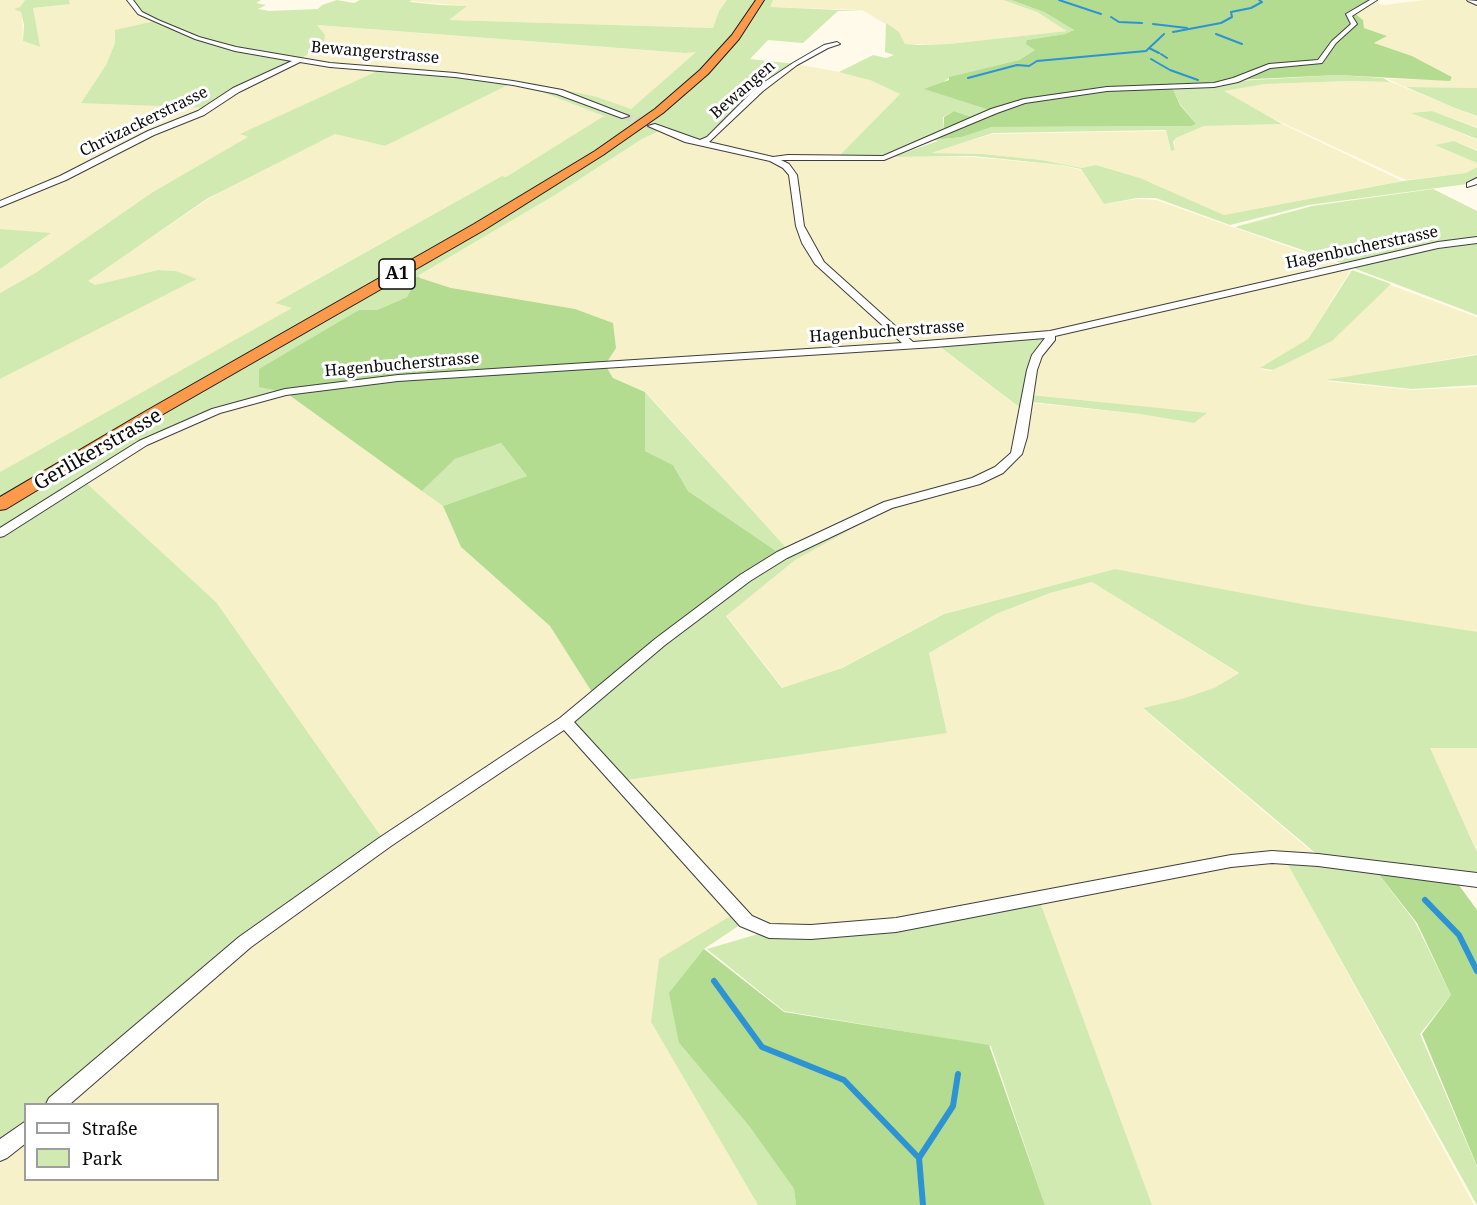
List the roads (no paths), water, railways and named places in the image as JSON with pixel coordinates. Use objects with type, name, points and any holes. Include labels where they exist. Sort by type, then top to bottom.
[{"type":"highway","name":"A1","points":[[0,492],[172,391],[477,219],[589,150],[650,108],[694,70],[728,35],[750,0]]},
{"type":"highway","name":"A1","points":[[0,505],[160,409],[479,226],[599,153],[658,111],[704,72],[736,37],[760,0]]},
{"type":"street","name":"Bewangerstrasse","points":[[130,0],[140,13],[197,38],[235,49],[298,60],[513,83],[559,92],[625,116]]},
{"type":"street","points":[[773,159],[788,157],[884,158],[994,111],[1024,101],[1107,89],[1214,85],[1235,80],[1269,66],[1320,62],[1334,42],[1354,24],[1348,15],[1374,0]]},
{"type":"street","points":[[1470,0],[1477,3]]},
{"type":"street","name":"Bewangen","points":[[701,143],[710,139],[760,88],[795,63],[826,46],[837,44]]},
{"type":"street","name":"Chrüzackerstrasse","points":[[0,204],[63,178],[142,137],[201,114],[236,90],[298,60]]},
{"type":"street","points":[[652,126],[701,143],[773,159],[786,166],[793,175],[800,226],[820,264],[910,345]]},
{"type":"street","name":"Hagenbucherstrasse","points":[[290,391],[398,378],[1050,334],[1438,245],[1477,240]]},
{"type":"street","points":[[57,1103],[245,942],[385,842],[565,722],[660,642],[745,578],[782,555],[888,505],[976,481],[999,470],[1016,454],[1032,370],[1037,356],[1050,340],[1050,334]]},
{"type":"street","name":"Gerlikerstrasse","points":[[0,533],[142,443],[216,411],[290,391]]},
{"type":"street","points":[[565,722],[746,921],[769,930],[811,932],[896,925],[1231,861],[1272,857],[1318,860],[1477,880]]},
{"type":"waterway","points":[[1059,0],[1101,14]]},
{"type":"waterway","points":[[1173,32],[1221,23],[1232,17],[1231,12],[1251,8],[1262,2],[1259,0]]},
{"type":"waterway","points":[[1111,17],[1119,22],[1142,23]]},
{"type":"waterway","points":[[1153,24],[1187,28]]},
{"type":"waterway","points":[[1149,48],[1164,34]]},
{"type":"waterway","points":[[1216,34],[1242,44]]},
{"type":"waterway","points":[[968,78],[1017,65],[1029,66],[1037,61],[1146,51],[1149,48]]},
{"type":"waterway","points":[[1149,48],[1159,53]]},
{"type":"waterway","points":[[1161,54],[1167,58]]},
{"type":"waterway","points":[[1151,59],[1170,70],[1198,80]]},
{"type":"waterway","points":[[1425,900],[1459,935],[1477,971]]},
{"type":"waterway","points":[[714,981],[762,1047],[844,1080],[919,1158]]},
{"type":"waterway","points":[[919,1158],[953,1106],[958,1074]]},
{"type":"waterway","points":[[919,1158],[923,1205]]},
{"type":"tunnel","points":[[625,116],[652,126]]}]
